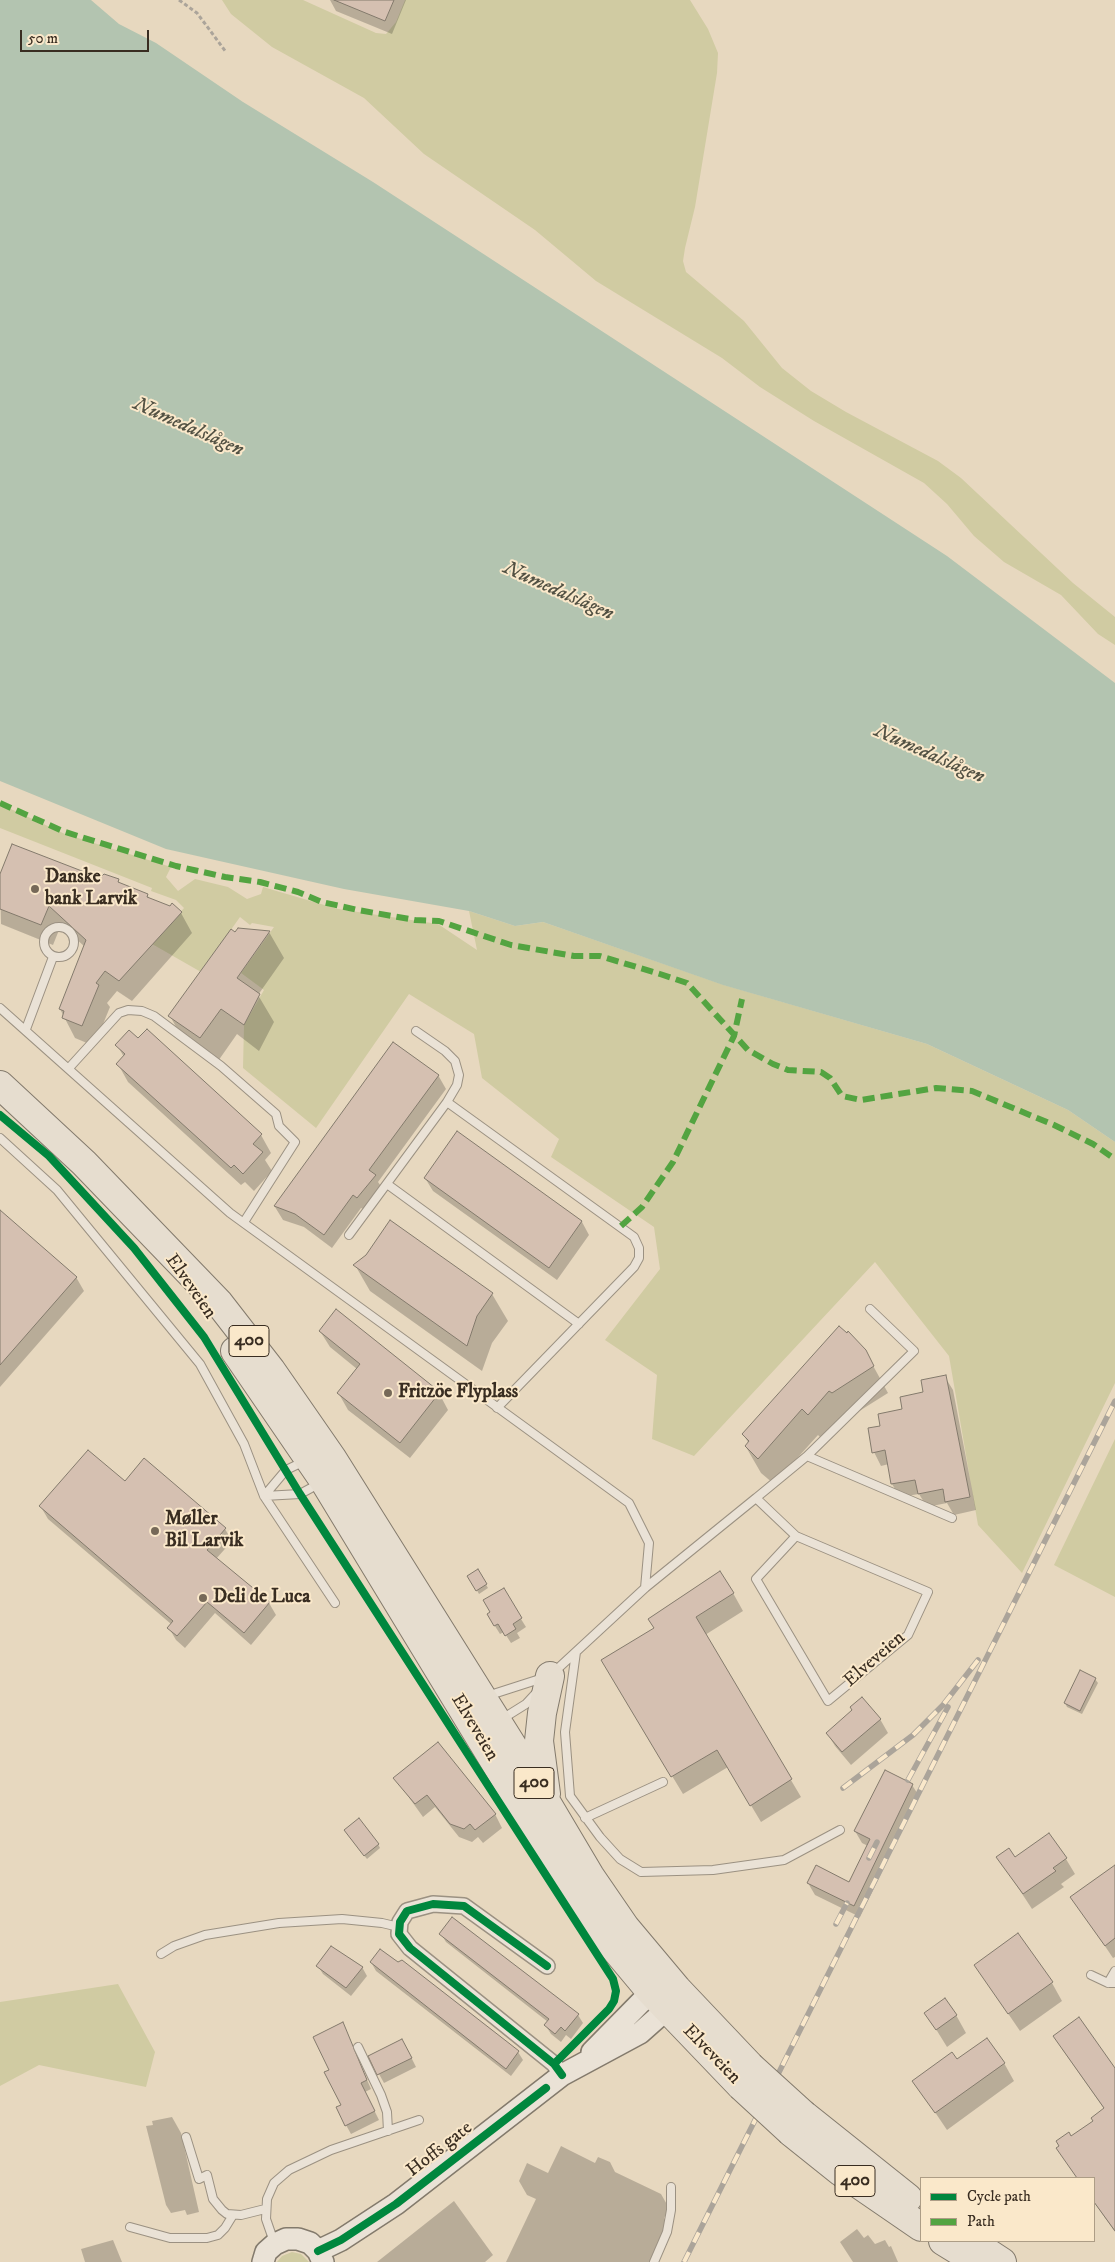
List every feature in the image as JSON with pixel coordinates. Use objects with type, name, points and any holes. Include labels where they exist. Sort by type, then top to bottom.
[{"type":"highway","name":"Elveveien","points":[[0,1085],[84,1163],[219,1303],[271,1370],[322,1466],[480,1715],[548,1805],[590,1876],[625,1927],[665,1997]]},
{"type":"highway","name":"400","points":[[548,1805],[539,1742],[542,1713],[550,1676]]},
{"type":"highway","name":"Elveveien","points":[[480,1715],[564,1876],[605,1937],[745,2076],[797,2124],[842,2172],[920,2226]]},
{"type":"highway","name":"Elveveien","points":[[797,2124],[920,2206]]},
{"type":"highway","points":[[945,2242],[977,2262]]},
{"type":"highway","points":[[972,2242],[1002,2262]]},
{"type":"main road","name":"Hoffs gate","points":[[321,2257],[342,2240],[396,2204],[665,1997]]},
{"type":"main road","points":[[263,2262],[266,2252],[275,2244],[286,2239],[298,2238],[310,2243],[321,2257]]},
{"type":"street","points":[[547,1966],[464,1906],[433,1904],[412,1909],[403,1914],[399,1927],[402,1940],[410,1948],[554,2064],[570,2070]]},
{"type":"lane","points":[[65,928],[74,938],[72,952],[60,958],[53,957],[44,947],[47,933],[52,929],[65,928]]},
{"type":"lane","points":[[26,1029],[53,957]]},
{"type":"lane","points":[[0,1008],[26,1029],[212,1198],[629,1503],[649,1543],[645,1588]]},
{"type":"lane","points":[[69,1068],[119,1013],[128,1010],[142,1011],[154,1016],[221,1066],[276,1114],[279,1126],[295,1142],[244,1222]]},
{"type":"lane","points":[[349,1235],[447,1102],[457,1085],[459,1075],[454,1061],[445,1050],[416,1030]]},
{"type":"lane","points":[[447,1102],[634,1237],[639,1248],[639,1258],[634,1266],[497,1408]]},
{"type":"lane","points":[[0,1138],[57,1190],[200,1364],[244,1444],[264,1496],[335,1603]]},
{"type":"lane","points":[[387,1184],[530,1290],[580,1324]]},
{"type":"lane","points":[[480,1715],[526,1704],[550,1676],[645,1588],[807,1456],[914,1351],[870,1309]]},
{"type":"lane","points":[[807,1456],[952,1518]]},
{"type":"lane","points":[[264,1496],[286,1470],[322,1466]]},
{"type":"lane","points":[[264,1496],[300,1494],[322,1466]]},
{"type":"lane","name":"Elveveien","points":[[756,1498],[796,1536],[928,1592],[908,1635],[828,1701],[756,1579],[796,1536]]},
{"type":"lane","points":[[576,1652],[565,1732],[570,1796],[600,1837],[620,1859],[641,1872],[713,1870],[784,1860],[840,1830]]},
{"type":"lane","points":[[480,1715],[550,1676]]},
{"type":"lane","points":[[585,1818],[663,1782]]},
{"type":"lane","points":[[161,1954],[174,1946],[205,1935],[279,1923],[342,1919],[382,1922],[399,1927]]},
{"type":"lane","points":[[1090,1975],[1111,1983],[1115,1971]]},
{"type":"lane","points":[[358,2047],[381,2094],[387,2112],[388,2131]]},
{"type":"lane","points":[[275,2244],[266,2219],[265,2209],[274,2183],[289,2170],[331,2150],[419,2120]]},
{"type":"lane","points":[[186,2137],[200,2179],[207,2175],[213,2199],[222,2210],[233,2215],[265,2209]]},
{"type":"lane","points":[[654,2262],[667,2232],[671,2210],[671,2187]]},
{"type":"lane","points":[[130,2227],[170,2238],[207,2238],[218,2235],[226,2228],[233,2215]]},
{"type":"path","points":[[179,0],[197,13],[226,52]]},
{"type":"shaded area","points":[[222,0],[303,0],[376,33],[386,34],[396,22],[405,0],[690,0],[708,29],[718,53],[717,73],[695,207],[683,261],[686,272],[744,321],[782,368],[811,391],[938,461],[961,478],[1073,583],[1115,617],[1115,645],[1098,634],[1061,595],[1004,562],[974,536],[947,504],[924,483],[814,421],[760,387],[722,358],[596,281],[535,230],[424,154],[364,98],[272,47],[231,14]]},
{"type":"shaded area","points":[[0,804],[65,834],[171,867],[166,877],[178,891],[195,879],[228,887],[247,899],[261,894],[263,887],[338,909],[438,924],[477,950],[469,911],[515,926],[543,922],[724,985],[927,1044],[1068,1110],[1115,1142],[1115,1383],[1022,1573],[978,1525],[949,1356],[875,1262],[694,1456],[652,1439],[657,1375],[605,1340],[660,1269],[654,1227],[551,1157],[559,1139],[482,1078],[474,1034],[409,994],[316,1128],[243,1068],[244,1025],[264,990],[241,973],[274,927],[252,923],[250,925],[240,917],[201,972],[152,944],[184,908],[176,900],[151,891],[152,888],[0,828]]},
{"type":"shaded area","points":[[1115,1439],[1115,1597],[1054,1565]]},
{"type":"shaded area","points":[[118,1984],[155,2052],[146,2087],[39,2065],[0,2086],[0,2002]]},
{"type":"shaded area","points":[[292,2252],[301,2254],[309,2262],[277,2262],[282,2256]]},
{"type":"water","name":"Numedalslågen","points":[[0,0],[91,0],[119,24],[156,43],[243,102],[373,182],[947,556],[1115,683],[1115,1142],[1068,1110],[927,1044],[723,985],[543,922],[515,926],[469,911],[344,889],[166,849],[0,781]]},
{"type":"building","points":[[334,0],[394,0],[385,21]]},
{"type":"building","points":[[12,844],[100,878],[104,874],[119,879],[118,882],[148,894],[147,897],[170,906],[172,903],[182,912],[119,981],[105,971],[96,983],[99,985],[82,1026],[62,1018],[64,1011],[59,1009],[86,940],[49,906],[41,925],[0,909],[0,874]]},
{"type":"building","points":[[238,928],[270,931],[237,978],[260,994],[244,1025],[221,1009],[200,1038],[168,1016],[231,929],[235,932]]},
{"type":"building","points":[[147,1029],[262,1134],[253,1144],[263,1152],[243,1174],[234,1165],[231,1168],[116,1064],[125,1054],[115,1045],[129,1030],[138,1038]]},
{"type":"building","points":[[393,1042],[439,1075],[369,1170],[376,1175],[357,1198],[353,1195],[324,1235],[295,1214],[274,1206]]},
{"type":"building","points":[[457,1131],[582,1221],[549,1268],[424,1178]]},
{"type":"building","points":[[0,1210],[77,1277],[0,1365]]},
{"type":"building","points":[[390,1220],[493,1293],[477,1316],[467,1346],[353,1265],[366,1255]]},
{"type":"building","name":"Fritzöe Flyplass","points":[[336,1309],[440,1392],[400,1443],[337,1393],[360,1364],[319,1331]]},
{"type":"building","points":[[839,1326],[847,1333],[848,1331],[866,1350],[874,1366],[832,1393],[829,1391],[808,1415],[802,1409],[758,1459],[745,1446],[749,1441],[742,1434]]},
{"type":"building","points":[[946,1375],[970,1497],[945,1502],[943,1489],[918,1494],[915,1480],[891,1484],[885,1450],[872,1453],[868,1428],[880,1426],[878,1414],[902,1409],[900,1397],[923,1392],[921,1380]]},
{"type":"building","points":[[88,1450],[125,1481],[144,1458],[226,1528],[207,1550],[270,1602],[244,1633],[207,1602],[177,1636],[167,1628],[173,1621],[39,1506]]},
{"type":"building","points":[[478,1569],[487,1584],[476,1591],[467,1576]]},
{"type":"building","points":[[720,1571],[734,1593],[696,1617],[792,1779],[750,1806],[717,1750],[671,1777],[601,1660],[654,1628],[648,1619]]},
{"type":"building","points":[[504,1588],[522,1618],[513,1624],[516,1629],[505,1636],[498,1624],[494,1626],[487,1614],[490,1612],[483,1600]]},
{"type":"building","points":[[1080,1670],[1096,1678],[1080,1711],[1064,1703]]},
{"type":"building","points":[[862,1697],[881,1719],[842,1752],[826,1733],[852,1710],[850,1707]]},
{"type":"building","points":[[438,1742],[496,1814],[475,1830],[470,1824],[464,1829],[450,1824],[427,1795],[415,1804],[393,1778]]},
{"type":"building","points":[[885,1770],[913,1784],[854,1906],[807,1883],[816,1865],[849,1882],[870,1839],[854,1831]]},
{"type":"building","points":[[359,1818],[379,1844],[364,1856],[344,1830]]},
{"type":"building","points":[[1049,1833],[1067,1858],[1053,1868],[1056,1871],[1023,1894],[996,1857],[1009,1848],[1015,1857]]},
{"type":"building","points":[[1115,1865],[1115,1938],[1105,1946],[1070,1897]]},
{"type":"building","points":[[452,1917],[579,2014],[565,2031],[561,2027],[555,2034],[544,2025],[549,2019],[439,1934]]},
{"type":"building","points":[[1018,1933],[1053,1982],[1008,2014],[974,1965]]},
{"type":"building","points":[[331,1946],[363,1967],[346,1988],[316,1966]]},
{"type":"building","points":[[380,1949],[398,1962],[402,1960],[519,2051],[506,2069],[370,1962]]},
{"type":"building","points":[[945,1998],[957,2015],[936,2030],[924,2013]]},
{"type":"building","points":[[1079,2017],[1115,2068],[1115,2231],[1095,2203],[1095,2177],[1076,2177],[1056,2148],[1059,2146],[1056,2141],[1069,2132],[1071,2136],[1093,2121],[1091,2118],[1104,2108],[1053,2036]]},
{"type":"building","points":[[343,2022],[367,2080],[361,2083],[375,2111],[345,2126],[336,2107],[341,2105],[324,2072],[329,2070],[313,2037]]},
{"type":"building","points":[[987,2038],[1005,2063],[935,2113],[912,2081],[952,2052],[957,2059]]},
{"type":"building","points":[[402,2039],[412,2058],[377,2075],[368,2056]]},
{"type":"railway","points":[[684,2262],[1115,1401]]},
{"type":"railway","points":[[843,1788],[913,1735],[943,1705],[978,1660]]},
{"type":"railway","points":[[908,1780],[948,1707]]},
{"type":"railway","points":[[869,1858],[877,1842]]},
{"type":"railway","points":[[836,1924],[847,1903]]},
{"type":"marked path","points":[[0,803],[65,832],[176,866],[225,877],[260,882],[298,892],[322,902],[358,910],[415,920],[439,921],[511,945],[574,956],[600,956],[660,974],[687,983],[748,1050],[788,1070],[821,1072],[830,1078],[842,1096],[861,1100],[936,1088],[972,1091],[1054,1125],[1093,1144],[1115,1159]]},
{"type":"marked path","points":[[621,1226],[642,1207],[673,1162],[734,1036],[742,999]]},
{"type":"cycle path","points":[[0,1115],[49,1156],[134,1248],[204,1337],[300,1494],[613,1979],[616,1991],[614,2001],[609,2009],[554,2064]]},
{"type":"cycle path","points":[[547,1966],[464,1906],[433,1904],[407,1911],[400,1922],[399,1934],[410,1948],[554,2064],[562,2075]]},
{"type":"cycle path","points":[[318,2251],[341,2240],[396,2204],[546,2088]]},
{"type":"place","name":"Danske bank Larvik","points":[[35,889]]},
{"type":"place","name":"Fritzöe Flyplass","points":[[388,1393]]},
{"type":"place","name":"Møller Bil Larvik","points":[[155,1531]]},
{"type":"place","name":"Deli de Luca","points":[[203,1598]]}]
